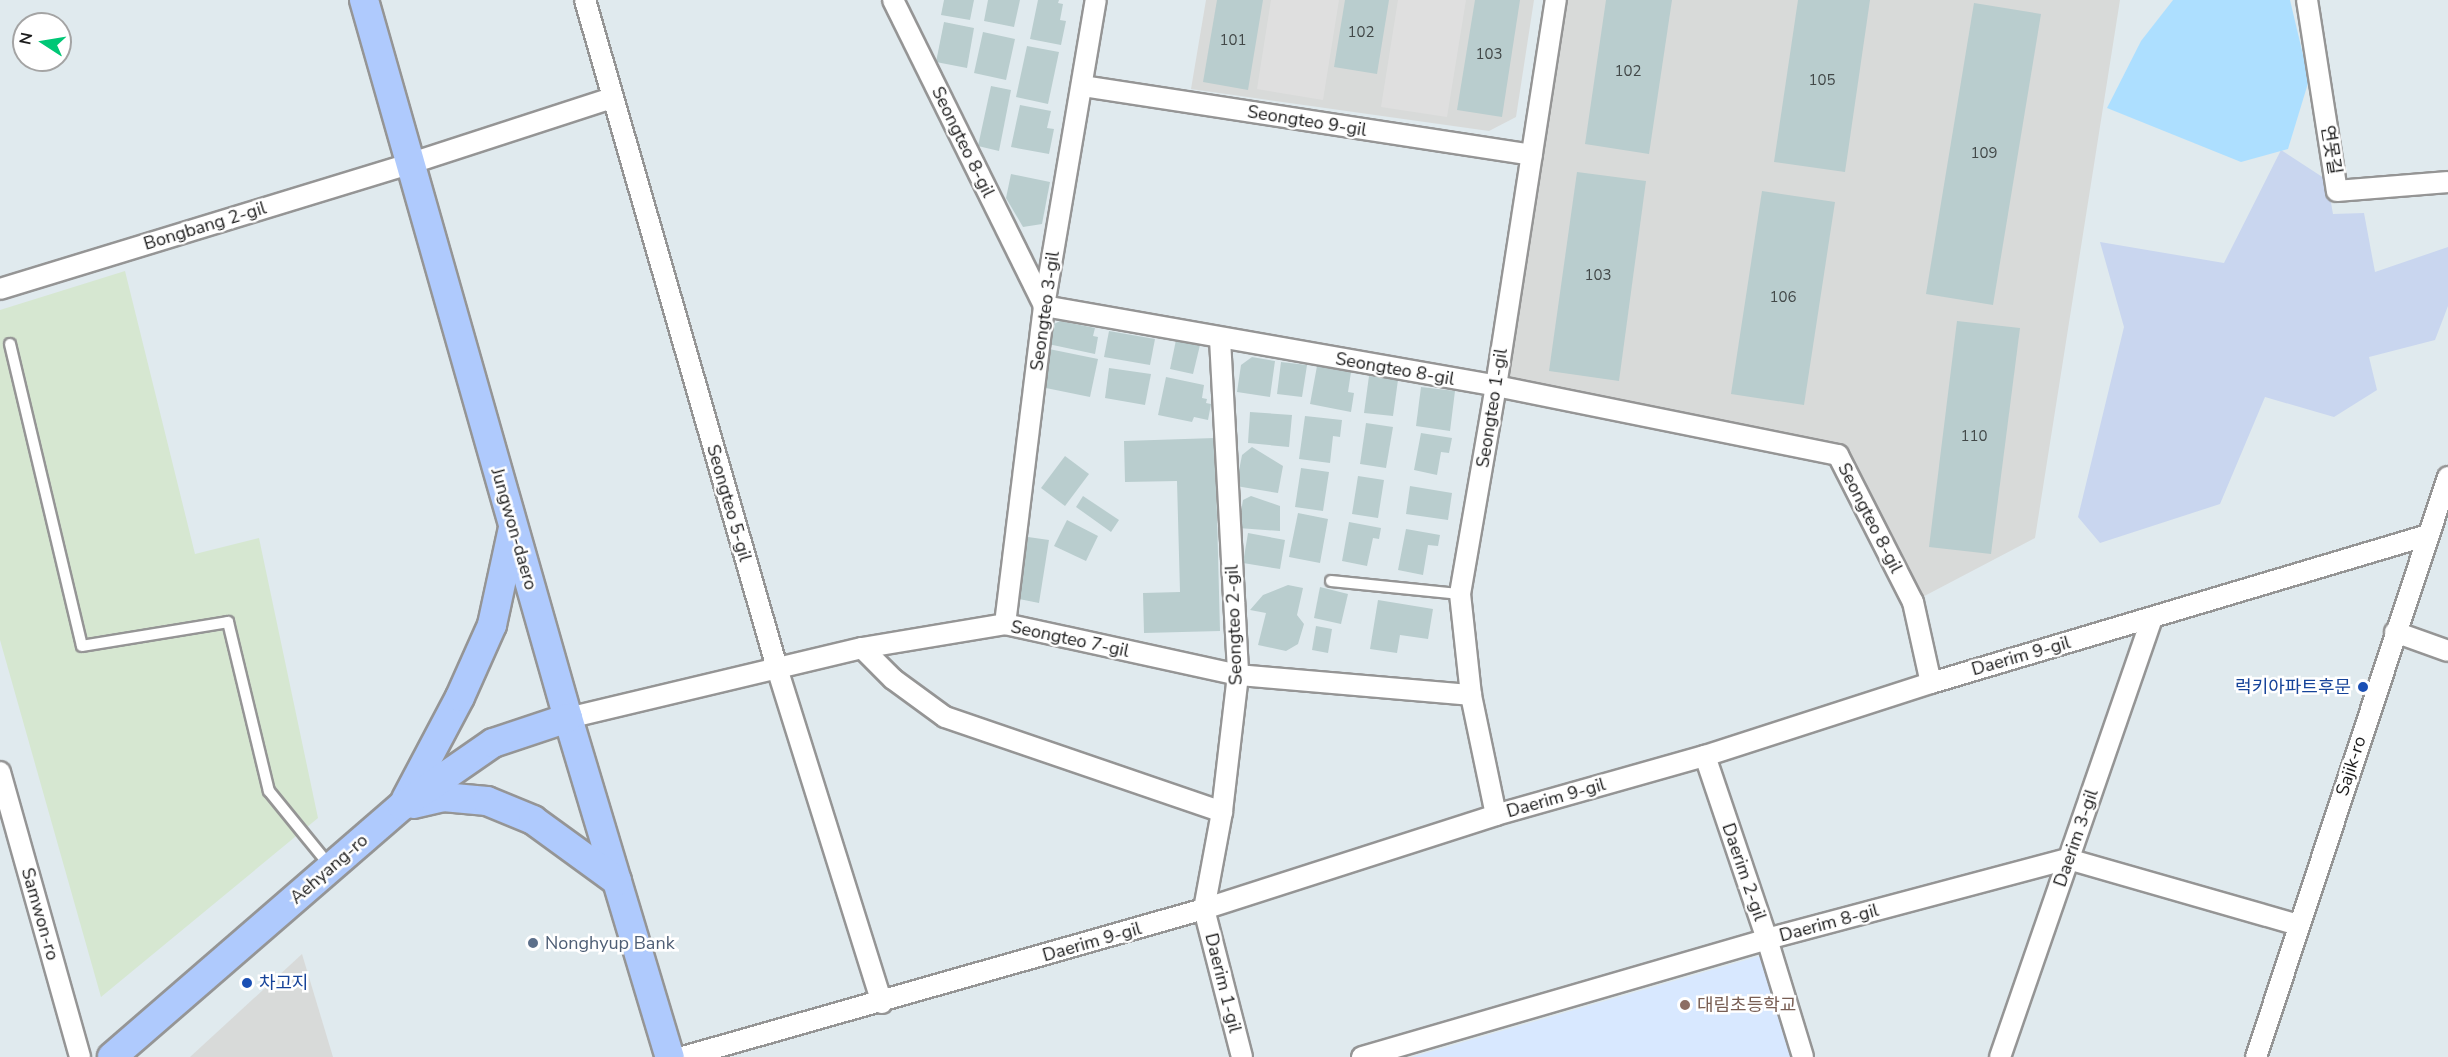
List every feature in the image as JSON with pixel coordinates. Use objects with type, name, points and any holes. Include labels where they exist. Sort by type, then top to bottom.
[{"type":"street","name":"Jungwon-daero","points":[[364,0],[568,718],[670,1057]]},
{"type":"street","name":"Seongteo 5-gil","points":[[585,0],[777,668],[882,1003]]},
{"type":"street","name":"Seongteo 8-gil","points":[[892,0],[1044,306],[1220,339],[1496,386],[1838,456],[1913,602],[1931,683]]},
{"type":"street","name":"Seongteo 3-gil","points":[[1005,624],[1044,306],[1096,0]]},
{"type":"street","name":"Seongteo 1-gil","points":[[1496,815],[1471,695],[1460,594],[1496,386],[1556,0]]},
{"type":"street","name":"연못길","points":[[2307,0],[2337,191],[2448,182]]},
{"type":"street","name":"Seongteo 9-gil","points":[[1082,86],[1532,155]]},
{"type":"street","name":"Bongbang 2-gil","points":[[0,289],[409,164],[612,98]]},
{"type":"street","name":"Seongteo 2-gil","points":[[1204,909],[1222,812],[1238,675],[1220,339]]},
{"type":"street","name":"Sajik-ro","points":[[2256,1057],[2448,477]]},
{"type":"street","points":[[402,806],[432,754],[492,625],[513,526]]},
{"type":"street","name":"Daerim 9-gil","points":[[683,1057],[882,1003],[1204,909],[1496,815],[1706,756],[1931,683],[2428,535]]},
{"type":"street","name":"Daerim 3-gil","points":[[2000,1057],[2152,618]]},
{"type":"street","name":"Seongteo 7-gil","points":[[568,718],[862,648],[1005,624],[1238,675],[1471,695]]},
{"type":"street","points":[[2395,632],[2448,651]]},
{"type":"street","points":[[862,648],[892,680],[945,717],[1222,812]]},
{"type":"street","name":"Aehyang-ro","points":[[112,1057],[402,806],[493,743],[568,718]]},
{"type":"street","name":"Daerim 2-gil","points":[[1706,756],[1767,939],[1803,1057]]},
{"type":"street","name":"Samwon-ro","points":[[0,772],[80,1057]]},
{"type":"street","points":[[402,806],[443,797],[487,801],[533,820],[618,881]]},
{"type":"street","points":[[2068,859],[2298,925]]},
{"type":"street","name":"Daerim 8-gil","points":[[1362,1057],[1767,939],[2068,859]]},
{"type":"street","name":"Daerim 1-gil","points":[[1204,909],[1242,1057]]},
{"type":"lane","points":[[10,344],[82,646],[228,622],[268,791],[331,868]]},
{"type":"lane","points":[[1331,581],[1460,594]]},
{"type":"shaded area","points":[[1206,0],[1534,0],[1516,117],[1489,131],[1191,89]]},
{"type":"shaded area","points":[[1271,0],[1339,0],[1323,100],[1257,89]]},
{"type":"shaded area","points":[[1398,0],[1466,0],[1447,117],[1381,107]]},
{"type":"shaded area","points":[[1559,0],[2120,0],[2035,538],[1913,602],[1838,455],[1496,386]]},
{"type":"shaded area","points":[[2281,150],[2327,180],[2333,214],[2364,213],[2375,272],[2448,247],[2448,306],[2435,340],[2369,357],[2377,390],[2334,417],[2265,397],[2220,504],[2100,543],[2078,517],[2124,327],[2100,242],[2224,263]]},
{"type":"shaded area","points":[[125,271],[195,554],[259,538],[318,818],[101,997],[0,640],[0,310]]},
{"type":"shaded area","points":[[302,954],[333,1057],[190,1057]]},
{"type":"shaded area","name":"대림초등학교","points":[[1763,955],[1791,1057],[1412,1057]]},
{"type":"sand","points":[[2173,0],[2290,0],[2309,80],[2288,149],[2241,162],[2107,108],[2141,41]]},
{"type":"building","points":[[944,0],[974,0],[970,20],[941,15]]},
{"type":"building","points":[[988,0],[1020,0],[1014,27],[984,21]]},
{"type":"building","points":[[1038,0],[1059,0],[1058,3],[1063,4],[1060,20],[1066,21],[1061,45],[1030,39]]},
{"type":"building","points":[[1217,0],[1263,0],[1248,90],[1203,82]]},
{"type":"building","points":[[1345,0],[1389,0],[1377,74],[1334,67]]},
{"type":"building","points":[[1475,0],[1520,0],[1502,117],[1457,110]]},
{"type":"building","points":[[1606,0],[1672,0],[1649,154],[1585,144]]},
{"type":"building","points":[[1798,0],[1870,0],[1845,172],[1774,162]]},
{"type":"building","points":[[1974,3],[2041,14],[1993,305],[1926,294]]},
{"type":"building","points":[[944,22],[974,28],[967,68],[936,62]]},
{"type":"building","points":[[983,32],[1015,39],[1006,80],[974,73]]},
{"type":"building","points":[[1027,46],[1059,52],[1048,104],[1016,97]]},
{"type":"building","points":[[991,86],[1011,90],[999,151],[978,146]]},
{"type":"building","points":[[1020,105],[1051,111],[1047,128],[1054,129],[1049,154],[1011,147]]},
{"type":"building","points":[[1577,172],[1646,181],[1619,381],[1549,371]]},
{"type":"building","points":[[1011,174],[1050,182],[1042,224],[1023,227],[1006,198]]},
{"type":"building","points":[[1762,191],[1835,202],[1804,405],[1731,394]]},
{"type":"building","points":[[1060,321],[1095,328],[1093,336],[1098,337],[1095,354],[1048,344],[1052,325]]},
{"type":"building","points":[[1957,321],[2020,328],[1991,554],[1929,547]]},
{"type":"building","points":[[1109,331],[1155,339],[1150,365],[1104,357]]},
{"type":"building","points":[[1176,340],[1200,345],[1193,374],[1170,369]]},
{"type":"building","points":[[1049,349],[1098,359],[1090,397],[1041,387]]},
{"type":"building","points":[[1252,357],[1275,361],[1270,397],[1237,392],[1241,365]]},
{"type":"building","points":[[1281,362],[1307,365],[1302,397],[1277,394]]},
{"type":"building","points":[[1317,366],[1351,372],[1348,392],[1354,393],[1351,412],[1310,404]]},
{"type":"building","points":[[1109,368],[1151,374],[1145,405],[1105,398]]},
{"type":"building","points":[[1369,376],[1398,380],[1393,416],[1364,413]]},
{"type":"building","points":[[1166,377],[1204,385],[1202,398],[1207,399],[1206,403],[1211,404],[1208,420],[1194,417],[1192,422],[1158,415]]},
{"type":"building","points":[[1421,387],[1455,391],[1450,431],[1416,426]]},
{"type":"building","points":[[1250,412],[1292,415],[1289,447],[1248,443]]},
{"type":"building","points":[[1305,416],[1342,420],[1340,437],[1333,436],[1330,463],[1299,459]]},
{"type":"building","points":[[1366,423],[1393,427],[1386,468],[1360,464]]},
{"type":"building","points":[[1421,433],[1452,438],[1449,453],[1441,452],[1437,475],[1414,470]]},
{"type":"building","points":[[1215,438],[1220,631],[1144,633],[1143,593],[1180,592],[1177,481],[1125,482],[1124,441]]},
{"type":"building","points":[[1252,447],[1283,466],[1278,493],[1236,486],[1242,455]]},
{"type":"building","points":[[1065,456],[1089,474],[1065,506],[1041,488]]},
{"type":"building","points":[[1301,468],[1329,472],[1323,511],[1295,507]]},
{"type":"building","points":[[1358,476],[1384,480],[1378,518],[1352,514]]},
{"type":"building","points":[[1410,486],[1452,493],[1448,520],[1406,514]]},
{"type":"building","points":[[1083,496],[1119,520],[1111,532],[1076,507]]},
{"type":"building","points":[[1251,496],[1280,506],[1280,531],[1238,528],[1243,500]]},
{"type":"building","points":[[1298,513],[1328,519],[1320,563],[1289,557]]},
{"type":"building","points":[[1067,520],[1098,536],[1086,561],[1054,546]]},
{"type":"building","points":[[1349,522],[1381,528],[1379,539],[1373,538],[1367,566],[1342,561]]},
{"type":"building","points":[[1406,529],[1440,535],[1438,546],[1428,545],[1423,575],[1398,570]]},
{"type":"building","points":[[1248,533],[1285,540],[1280,569],[1243,563]]},
{"type":"building","points":[[1028,537],[1049,540],[1039,603],[1019,599]]},
{"type":"building","points":[[1288,585],[1303,588],[1297,615],[1304,624],[1298,644],[1286,651],[1258,645],[1266,613],[1250,610],[1263,595]]},
{"type":"building","points":[[1320,587],[1348,594],[1341,624],[1314,618]]},
{"type":"building","points":[[1378,600],[1433,609],[1428,639],[1400,635],[1397,653],[1370,649]]},
{"type":"building","points":[[1316,626],[1332,629],[1328,653],[1312,650]]},
{"type":"place","name":"럭키아파트후문","points":[[2363,687]]},
{"type":"place","name":"Nonghyup Bank","points":[[533,943]]},
{"type":"place","name":"차고지","points":[[247,983]]},
{"type":"place","name":"대림초등학교","points":[[1685,1005]]}]
